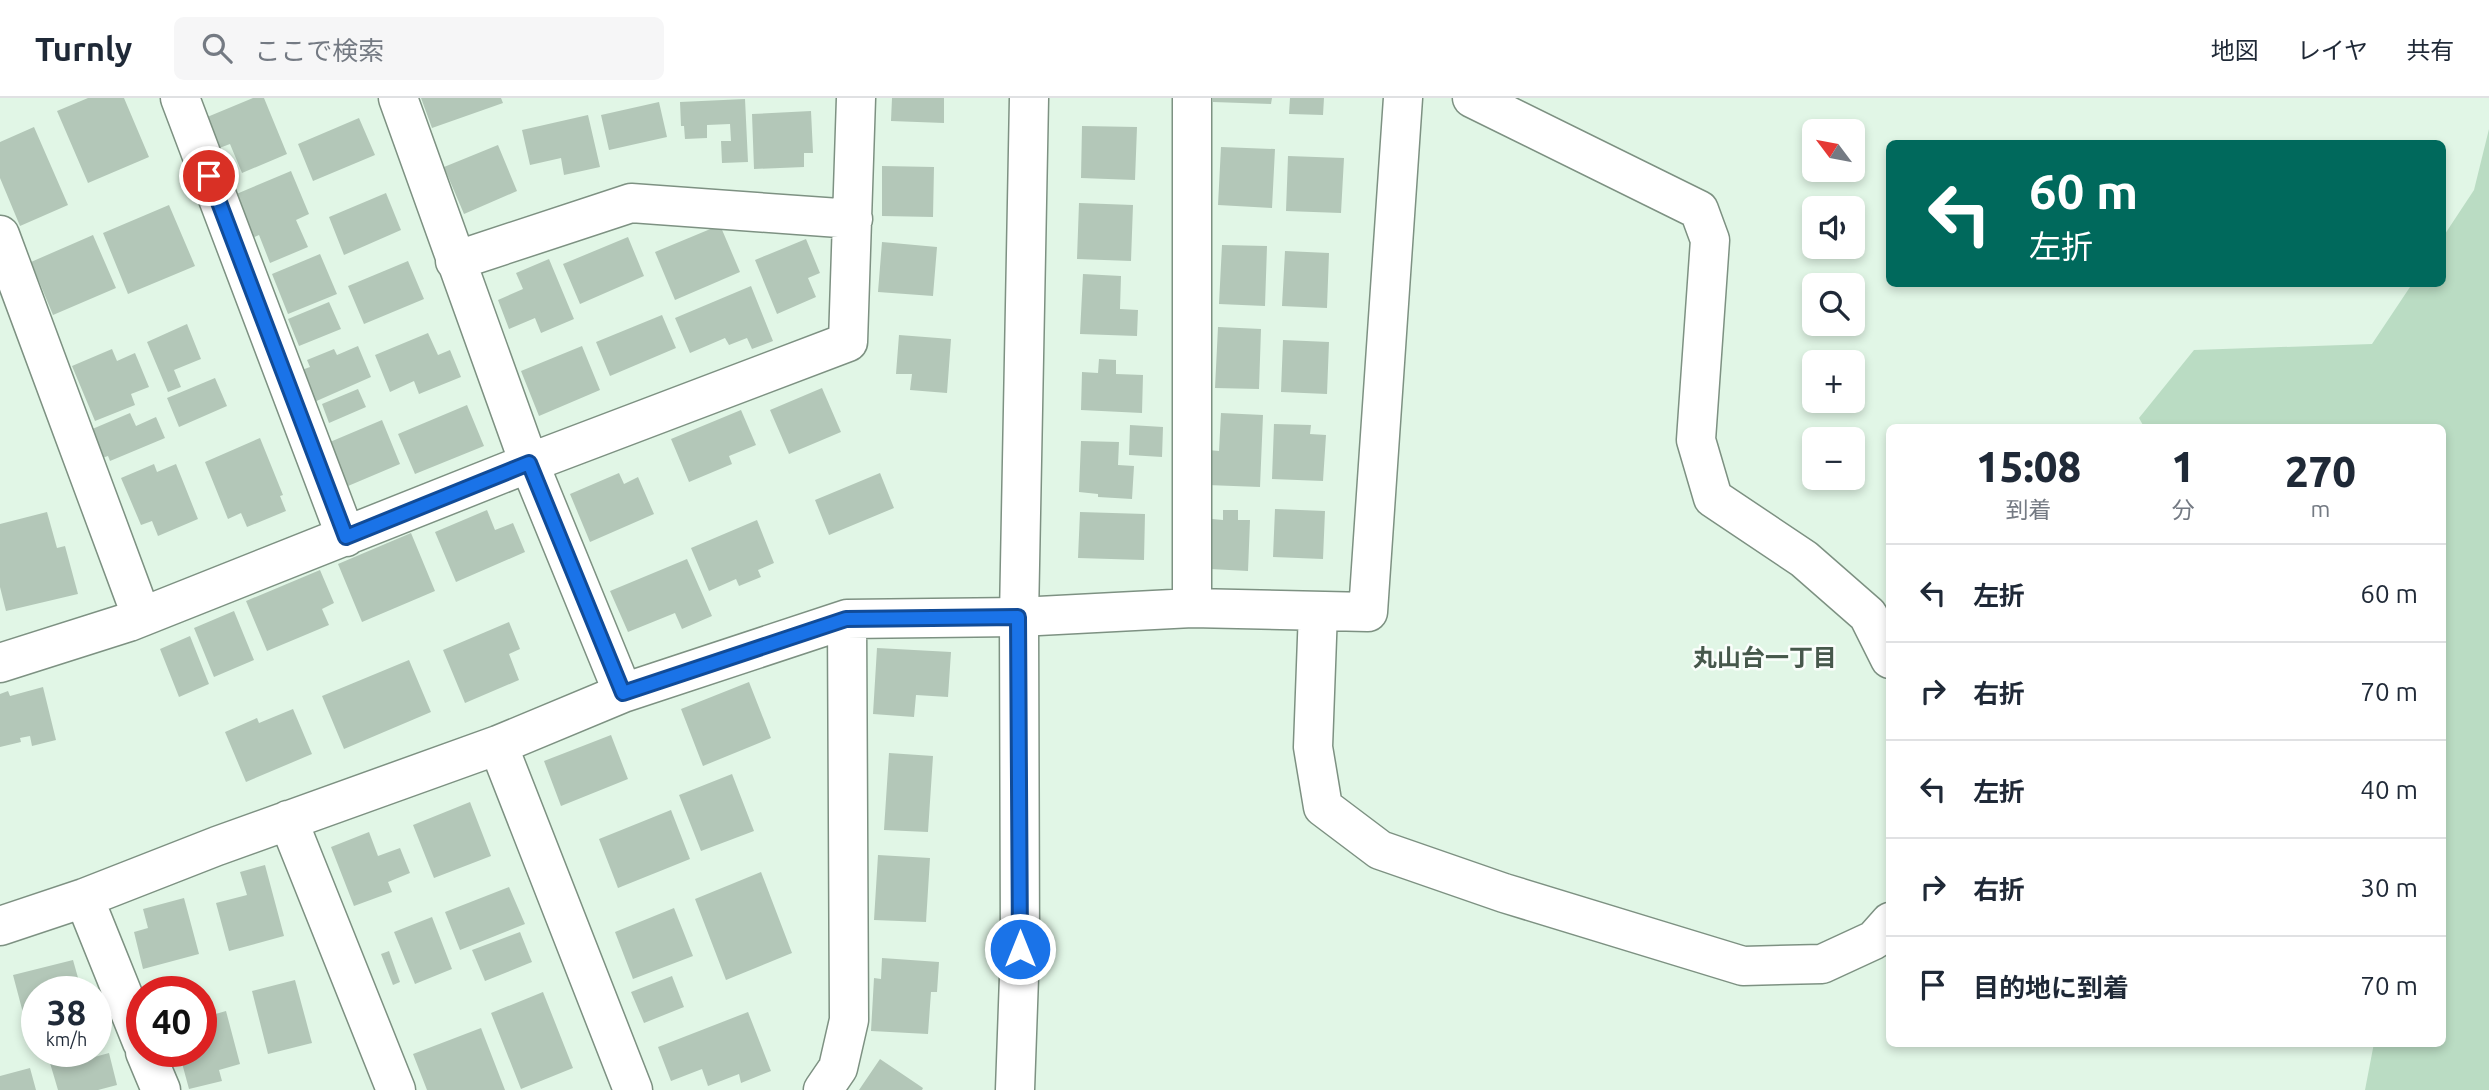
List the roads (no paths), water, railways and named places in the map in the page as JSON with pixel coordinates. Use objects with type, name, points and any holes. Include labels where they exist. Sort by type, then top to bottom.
[{"type":"street","points":[[180,98],[346,537]]},
{"type":"street","points":[[398,98],[529,463],[623,693]]},
{"type":"street","points":[[0,663],[129,622],[529,463],[848,342],[856,98]]},
{"type":"street","points":[[1015,1090],[1020,949],[1018,617],[1029,98]]},
{"type":"street","points":[[1192,98],[1192,608]]},
{"type":"street","points":[[0,926],[84,898],[288,820],[498,745],[623,693],[846,619],[1018,617],[1192,608],[1368,612],[1403,98]]},
{"type":"street","points":[[1472,98],[1699,210],[1710,240],[1696,440],[1713,498],[1804,558],[1868,615],[1886,652]]},
{"type":"street","points":[[455,261],[631,203],[853,219]]},
{"type":"street","points":[[0,234],[141,615]]},
{"type":"street","points":[[1318,611],[1313,747],[1323,807],[1380,850],[1504,893],[1744,966],[1822,964],[1874,940],[1886,926]]},
{"type":"street","points":[[822,1090],[838,1068],[849,1020],[846,619]]},
{"type":"street","points":[[498,745],[633,1090]]},
{"type":"street","points":[[288,820],[396,1090]]},
{"type":"street","points":[[84,898],[126,1002]]},
{"type":"street","points":[[151,1067],[161,1090]]},
{"type":"district","name":"丸山台一丁目","points":[[1765,657]]}]
